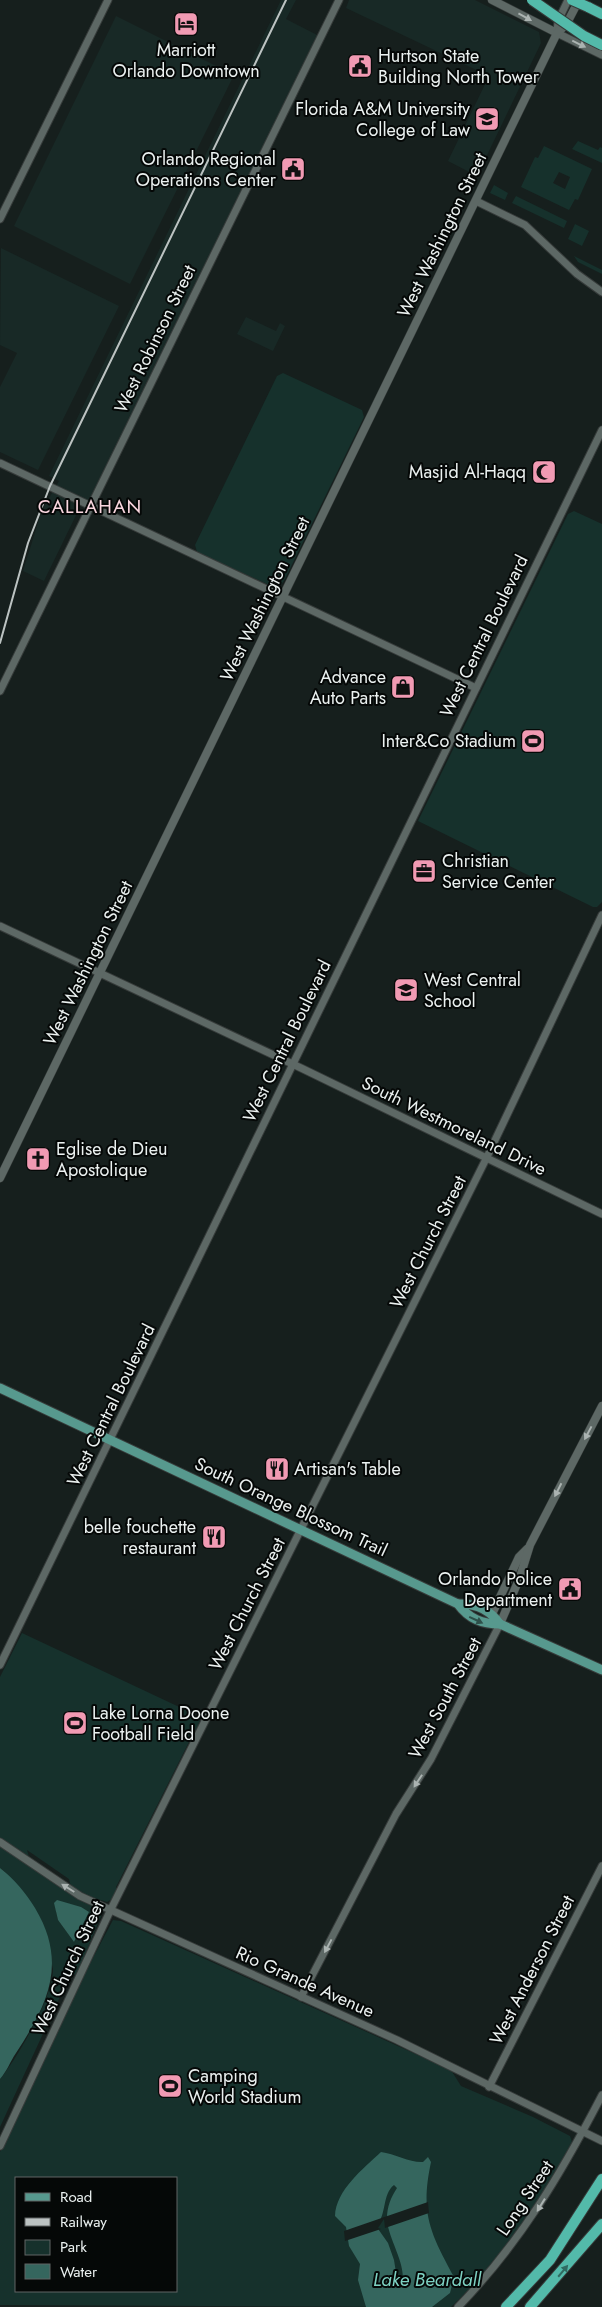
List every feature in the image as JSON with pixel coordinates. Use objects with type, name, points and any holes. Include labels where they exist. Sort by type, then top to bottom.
[{"type":"highway","points":[[532,0],[584,36],[602,45]]},
{"type":"highway","points":[[572,0],[602,14]]},
{"type":"highway","points":[[506,2307],[550,2260],[601,2180]]},
{"type":"highway","points":[[530,2307],[602,2224]]},
{"type":"main road","points":[[492,0],[557,33]]},
{"type":"main road","name":"West Washington Street","points":[[0,1178],[557,33],[566,25],[579,0]]},
{"type":"main road","name":"South Orange Blossom Trail","points":[[0,1388],[458,1604],[466,1615],[486,1624],[500,1624],[602,1670]]},
{"type":"main road","name":"West South Street","points":[[500,1624],[520,1577],[530,1545],[602,1406]]},
{"type":"main road","points":[[492,1614],[519,1557],[530,1545]]},
{"type":"main road","name":"South Orange Blossom Trail","points":[[458,1604],[470,1603],[492,1614],[500,1624]]},
{"type":"main road","name":"South Orange Blossom Trail","points":[[586,1664],[602,1674]]},
{"type":"street","points":[[0,219],[108,0]]},
{"type":"street","name":"West Robinson Street","points":[[0,691],[339,0]]},
{"type":"street","name":"West Washington Street","points":[[557,33],[558,21],[568,0]]},
{"type":"street","points":[[557,33],[602,55]]},
{"type":"street","points":[[476,200],[525,225],[582,278],[602,292]]},
{"type":"street","name":"West Central Boulevard","points":[[0,1665],[602,430]]},
{"type":"street","points":[[0,463],[476,688]]},
{"type":"street","name":"West Church Street","points":[[0,2146],[112,1909],[487,1158],[602,915]]},
{"type":"street","name":"South Westmoreland Drive","points":[[0,926],[293,1064],[602,1214]]},
{"type":"street","name":"West South Street","points":[[301,1997],[396,1814],[431,1759],[500,1624]]},
{"type":"street","name":"Rio Grande Avenue","points":[[0,1842],[74,1892],[450,2065],[489,2087],[602,2141]]},
{"type":"street","name":"West Anderson Street","points":[[489,2087],[602,1866]]},
{"type":"street","name":"Long Street","points":[[458,2307],[500,2261],[534,2215],[565,2166],[602,2095]]},
{"type":"shaded area","points":[[281,0],[296,0],[286,19],[321,37],[89,505],[82,503],[44,581],[23,571],[42,510],[59,481],[49,476]]},
{"type":"shaded area","name":"Florida A&M University College of Law","points":[[349,0],[475,0],[539,32],[541,43],[477,176],[448,161],[489,76],[346,8]]},
{"type":"shaded area","points":[[116,16],[234,75],[130,284],[14,226]]},
{"type":"shaded area","points":[[1,248],[119,306],[38,470],[0,452],[0,387],[17,353],[0,345]]},
{"type":"shaded area","points":[[246,317],[276,331],[280,323],[285,326],[273,351],[237,334]]},
{"type":"green space","points":[[578,141],[598,150],[600,147],[602,148],[602,163],[572,149]]},
{"type":"green space","points":[[544,146],[592,169],[578,200],[575,199],[569,210],[521,187],[535,157],[538,158]],"holes":[[[559,172],[570,177],[565,189],[553,183]]]},
{"type":"green space","points":[[494,185],[508,193],[505,200],[490,193]]},
{"type":"green space","points":[[516,196],[567,221],[564,228],[512,203]]},
{"type":"green space","points":[[575,224],[589,231],[582,246],[568,239]]},
{"type":"green space","points":[[574,256],[602,270],[602,274],[578,262]]},
{"type":"green space","points":[[283,373],[362,410],[364,417],[285,579],[278,589],[197,552],[195,545],[277,376]]},
{"type":"green space","points":[[574,511],[602,524],[602,902],[597,907],[593,907],[418,821],[568,514]]},
{"type":"green space","points":[[22,1633],[192,1713],[200,1719],[116,1887],[117,1890],[112,1899],[107,1902],[81,1894],[71,1887],[69,1879],[27,1850],[29,1857],[0,1839],[0,1677]]},
{"type":"green space","points":[[0,1846],[51,1881],[99,1910],[101,1916],[77,1974],[70,1975],[0,2127],[0,2079],[25,2042],[41,2010],[48,1994],[53,1969],[47,1951],[32,1922],[5,1872],[0,1868]],"holes":[[[56,1912],[89,1912],[74,1942],[58,1920]]]},
{"type":"green space","points":[[113,1920],[121,1921],[451,2070],[461,2086],[533,2117],[570,2136],[572,2142],[516,2232],[469,2290],[451,2307],[0,2305],[0,2152],[86,1971]]},
{"type":"water","points":[[0,1868],[19,1886],[35,1908],[45,1928],[52,1965],[50,1983],[45,2000],[27,2035],[0,2079]]},
{"type":"water","points":[[57,1900],[81,1907],[89,1912],[74,1942],[58,1920],[54,1903]]},
{"type":"water","name":"Lake Beardall","points":[[381,2152],[418,2162],[423,2162],[428,2157],[431,2162],[427,2196],[429,2222],[433,2235],[454,2277],[450,2293],[432,2307],[366,2307],[358,2280],[360,2264],[349,2246],[346,2227],[335,2216],[340,2197],[345,2189]],"holes":[[[394,2185],[397,2188],[390,2202],[387,2218],[402,2272],[403,2280],[400,2286],[398,2285],[394,2260],[388,2243],[376,2226],[382,2216],[390,2189]]]},
{"type":"pier","points":[[428,2202],[429,2213],[385,2228],[384,2219],[378,2228],[381,2229],[345,2241],[344,2231]]},
{"type":"railway","points":[[0,643],[28,543],[50,486],[286,0]]},
{"type":"place","name":"Marriott Orlando Downtown","points":[[186,24]]},
{"type":"place","name":"Hurtson State Building North Tower","points":[[360,66]]},
{"type":"place","name":"Florida A&M University College of Law","points":[[487,119]]},
{"type":"place","name":"Orlando Regional Operations Center","points":[[293,169]]},
{"type":"place","name":"Masjid Al-Haqq","points":[[544,472]]},
{"type":"place","name":"Advance Auto Parts","points":[[403,687]]},
{"type":"place","name":"Inter&Co Stadium","points":[[533,741]]},
{"type":"place","name":"Christian Service Center","points":[[424,871]]},
{"type":"place","name":"West Central School","points":[[406,990]]},
{"type":"place","name":"Eglise de Dieu Apostolique","points":[[38,1159]]},
{"type":"place","name":"Artisan's Table","points":[[277,1469]]},
{"type":"place","name":"belle fouchette restaurant","points":[[214,1537]]},
{"type":"place","name":"Orlando Police Department","points":[[570,1589]]},
{"type":"place","name":"Lake Lorna Doone Football Field","points":[[75,1723]]},
{"type":"place","name":"Camping World Stadium","points":[[170,2086]]},
{"type":"district","name":"CALLAHAN","points":[[90,506]]}]
